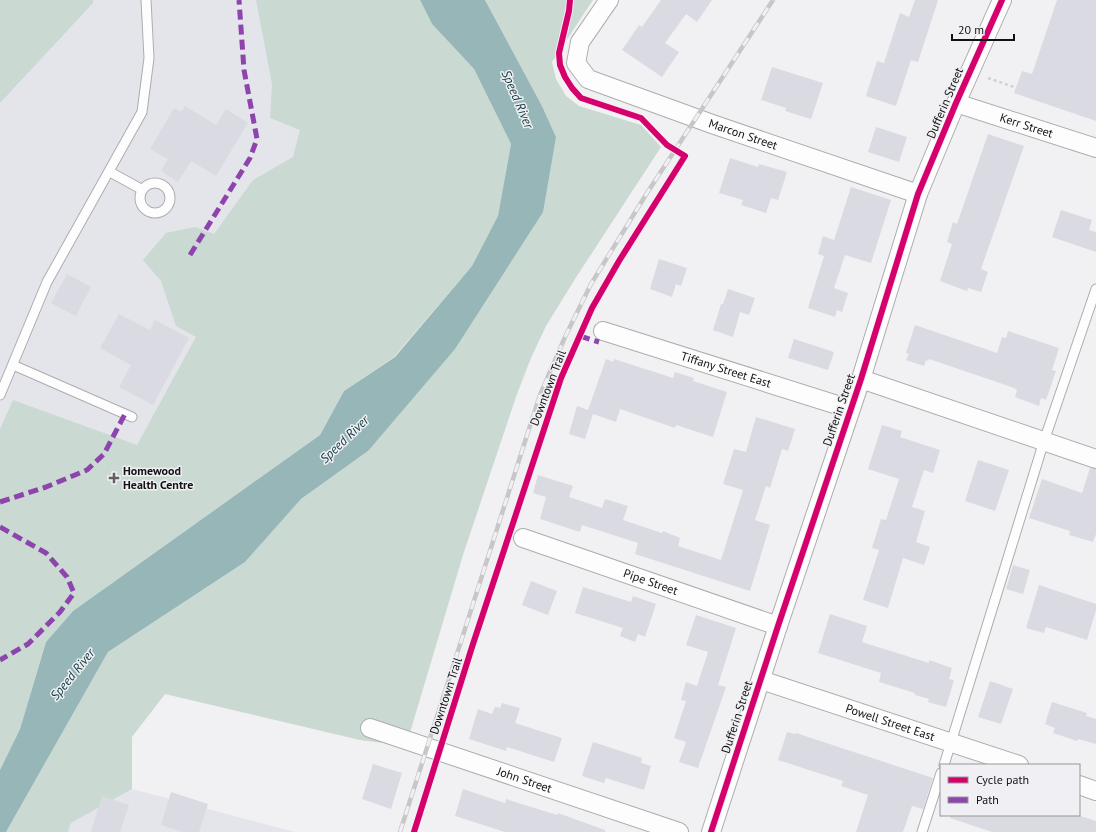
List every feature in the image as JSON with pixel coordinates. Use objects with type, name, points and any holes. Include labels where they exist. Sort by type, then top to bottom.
[{"type":"street","name":"Marcon Street","points":[[609,0],[580,42],[576,63],[588,79],[706,122],[918,194]]},
{"type":"street","name":"Dufferin Street","points":[[712,832],[778,626],[861,379],[918,194],[956,103],[1002,0]]},
{"type":"street","name":"Kerr Street","points":[[956,103],[1096,148]]},
{"type":"street","name":"Tiffany Street East","points":[[602,331],[850,409]]},
{"type":"street","points":[[861,379],[1096,459]]},
{"type":"street","name":"Pipe Street","points":[[522,538],[778,626]]},
{"type":"street","name":"Powell Street East","points":[[761,680],[1016,764]]},
{"type":"street","name":"John Street","points":[[370,728],[679,832]]},
{"type":"street","points":[[1080,785],[1096,791]]},
{"type":"lane","points":[[0,396],[47,282],[110,172],[142,112],[149,58],[146,0]]},
{"type":"lane","points":[[110,172],[141,189]]},
{"type":"lane","points":[[944,764],[1044,441],[1096,289]]},
{"type":"lane","points":[[13,365],[132,417]]},
{"type":"lane","points":[[922,832],[940,776]]},
{"type":"path","points":[[986,78],[1014,87]]},
{"type":"shaded area","name":"Homewood Health Centre","points":[[0,0],[412,0],[0,722]]},
{"type":"shaded area","points":[[0,0],[93,0],[93,3],[0,103]]},
{"type":"shaded area","points":[[256,0],[420,0],[432,24],[474,69],[511,144],[498,217],[472,266],[394,357],[344,391],[320,435],[73,611],[46,642],[20,729],[0,770],[0,429],[13,400],[137,445],[196,337],[176,326],[161,281],[143,260],[166,233],[195,227],[214,234],[253,180],[293,157],[300,130],[270,118],[272,84]]},
{"type":"shaded area","points":[[485,0],[593,0],[552,62],[556,79],[566,96],[579,106],[641,125],[661,147],[546,326],[531,358],[517,394],[463,555],[406,746],[360,740],[165,694],[132,737],[132,789],[71,823],[68,832],[6,832],[108,652],[245,562],[301,499],[368,451],[556,137],[542,106]]},
{"type":"shaded area","points":[[132,789],[295,832],[68,832],[71,823]]},
{"type":"water","name":"Speed River","points":[[420,0],[485,0],[542,106],[556,137],[543,212],[455,349],[368,451],[301,499],[245,562],[108,652],[6,832],[0,832],[0,770],[20,729],[46,642],[73,611],[320,435],[344,391],[395,357],[472,266],[498,216],[511,144],[474,69],[432,24]]},
{"type":"building","points":[[661,0],[712,0],[697,22],[686,14],[665,43],[679,52],[662,77],[622,50],[639,25],[642,27]]},
{"type":"building","points":[[915,0],[938,0],[918,62],[911,60],[896,106],[866,96],[877,61],[884,63],[900,13],[909,17]]},
{"type":"building","points":[[1057,0],[1096,0],[1096,121],[1014,93],[1022,71],[1032,74]]},
{"type":"building","points":[[772,67],[823,83],[811,119],[785,111],[786,108],[761,100]]},
{"type":"building","points":[[185,106],[216,125],[226,109],[248,123],[216,176],[191,161],[178,182],[161,171],[168,159],[150,149],[174,108],[181,112]]},
{"type":"building","points":[[876,127],[907,137],[899,162],[868,152]]},
{"type":"building","points":[[988,134],[1024,146],[981,269],[988,272],[981,292],[968,288],[967,291],[940,281],[952,244],[947,242],[953,222],[957,224]]},
{"type":"building","points":[[730,158],[758,167],[759,164],[787,172],[778,200],[771,198],[766,213],[741,205],[743,200],[719,193]]},
{"type":"building","points":[[851,187],[891,200],[871,263],[845,255],[834,288],[848,293],[842,312],[837,310],[835,317],[808,308],[824,256],[818,254],[823,236],[834,240]]},
{"type":"building","points":[[1061,210],[1092,220],[1089,230],[1096,232],[1096,252],[1052,237]]},
{"type":"building","points":[[659,259],[687,268],[681,286],[676,284],[672,297],[650,289]]},
{"type":"building","points":[[67,274],[91,287],[76,316],[51,303]]},
{"type":"building","points":[[728,289],[755,298],[749,315],[740,312],[733,337],[713,330],[721,304],[723,304]]},
{"type":"building","points":[[119,314],[150,330],[155,320],[189,338],[153,405],[119,387],[131,365],[100,348]]},
{"type":"building","points":[[915,325],[997,353],[1002,337],[1006,338],[1008,331],[1059,348],[1052,370],[1056,371],[1046,400],[1041,398],[1039,406],[1015,397],[1017,390],[1014,388],[988,379],[929,359],[928,361],[926,360],[924,366],[906,360],[909,354],[906,353]]},
{"type":"building","points":[[794,339],[834,352],[828,370],[788,358]]},
{"type":"building","points":[[606,359],[613,362],[614,359],[673,378],[675,372],[694,378],[693,381],[727,392],[713,437],[676,425],[675,428],[620,409],[616,422],[593,414],[585,439],[569,434],[577,406],[588,410]]},
{"type":"building","points":[[756,417],[795,429],[788,451],[782,449],[770,488],[766,486],[755,520],[770,525],[750,591],[635,554],[638,543],[582,525],[580,532],[540,519],[546,497],[533,493],[538,475],[573,486],[569,497],[602,508],[605,499],[628,506],[623,520],[662,533],[663,531],[680,538],[678,546],[721,560],[743,490],[723,484],[734,449],[746,452]]},
{"type":"building","points":[[882,425],[902,431],[900,437],[940,450],[933,473],[924,470],[912,507],[925,511],[916,542],[930,547],[924,565],[903,558],[888,608],[863,600],[879,550],[872,548],[881,519],[886,520],[899,479],[868,469]]},
{"type":"building","points":[[978,460],[1009,470],[995,511],[965,501]]},
{"type":"building","points":[[1090,468],[1096,469],[1096,534],[1093,542],[1069,535],[1070,531],[1029,518],[1042,479],[1082,493]]},
{"type":"building","points":[[1013,565],[1030,570],[1023,594],[1006,589]]},
{"type":"building","points":[[531,581],[557,591],[548,615],[522,605]]},
{"type":"building","points":[[1039,585],[1096,604],[1096,610],[1087,640],[1046,627],[1044,633],[1026,628]]},
{"type":"building","points":[[583,587],[631,602],[633,596],[656,604],[645,637],[638,634],[635,642],[620,636],[623,628],[575,613]]},
{"type":"building","points":[[830,614],[867,626],[862,642],[929,663],[929,660],[952,668],[949,679],[954,680],[946,707],[928,702],[929,699],[915,695],[915,693],[879,682],[881,673],[818,653]]},
{"type":"building","points":[[696,615],[736,628],[718,685],[726,687],[698,768],[679,762],[686,742],[674,738],[686,701],[681,700],[686,682],[697,686],[708,652],[686,645]]},
{"type":"building","points":[[990,681],[1013,689],[1001,724],[978,717]]},
{"type":"building","points":[[1052,702],[1087,713],[1086,716],[1096,719],[1096,744],[1078,739],[1077,741],[1053,733],[1055,728],[1045,724]]},
{"type":"building","points":[[502,703],[520,708],[515,723],[562,738],[554,762],[507,747],[506,751],[469,739],[478,709],[492,714],[495,707],[500,708]]},
{"type":"building","points":[[787,732],[796,733],[933,778],[923,809],[912,806],[903,832],[856,832],[868,795],[841,786],[843,781],[778,760]]},
{"type":"building","points":[[593,742],[642,758],[641,763],[651,766],[644,790],[606,778],[604,783],[582,776]]},
{"type":"building","points":[[373,764],[402,773],[391,809],[362,799]]},
{"type":"building","points":[[463,789],[505,803],[506,799],[557,815],[558,813],[605,830],[605,832],[505,832],[455,816]]},
{"type":"building","points":[[171,792],[208,804],[199,832],[182,832],[161,825]]},
{"type":"building","points":[[102,796],[129,805],[120,832],[91,832]]},
{"type":"building","points":[[950,816],[1080,816],[1096,821],[1096,832],[992,832],[950,818]]},
{"type":"railway","points":[[400,832],[540,395],[565,337],[591,284],[647,193],[773,0]]},
{"type":"marked path","points":[[190,255],[250,158],[257,139],[244,70],[239,0]]},
{"type":"marked path","points":[[580,336],[599,342]]},
{"type":"marked path","points":[[0,502],[46,487],[87,470],[104,454],[125,414]]},
{"type":"marked path","points":[[0,527],[46,553],[67,577],[74,593],[60,612],[28,644],[0,660]]},
{"type":"cycle path","name":"Downtown Trail","points":[[414,832],[472,647],[561,378],[592,308],[619,261],[685,156],[667,145],[641,118],[581,98],[572,88],[560,65],[559,53],[569,11],[570,0]]},
{"type":"cycle path","points":[[711,832],[861,379],[918,194],[956,103],[1002,0]]},
{"type":"place","name":"Homewood Health Centre","points":[[114,478]]}]
